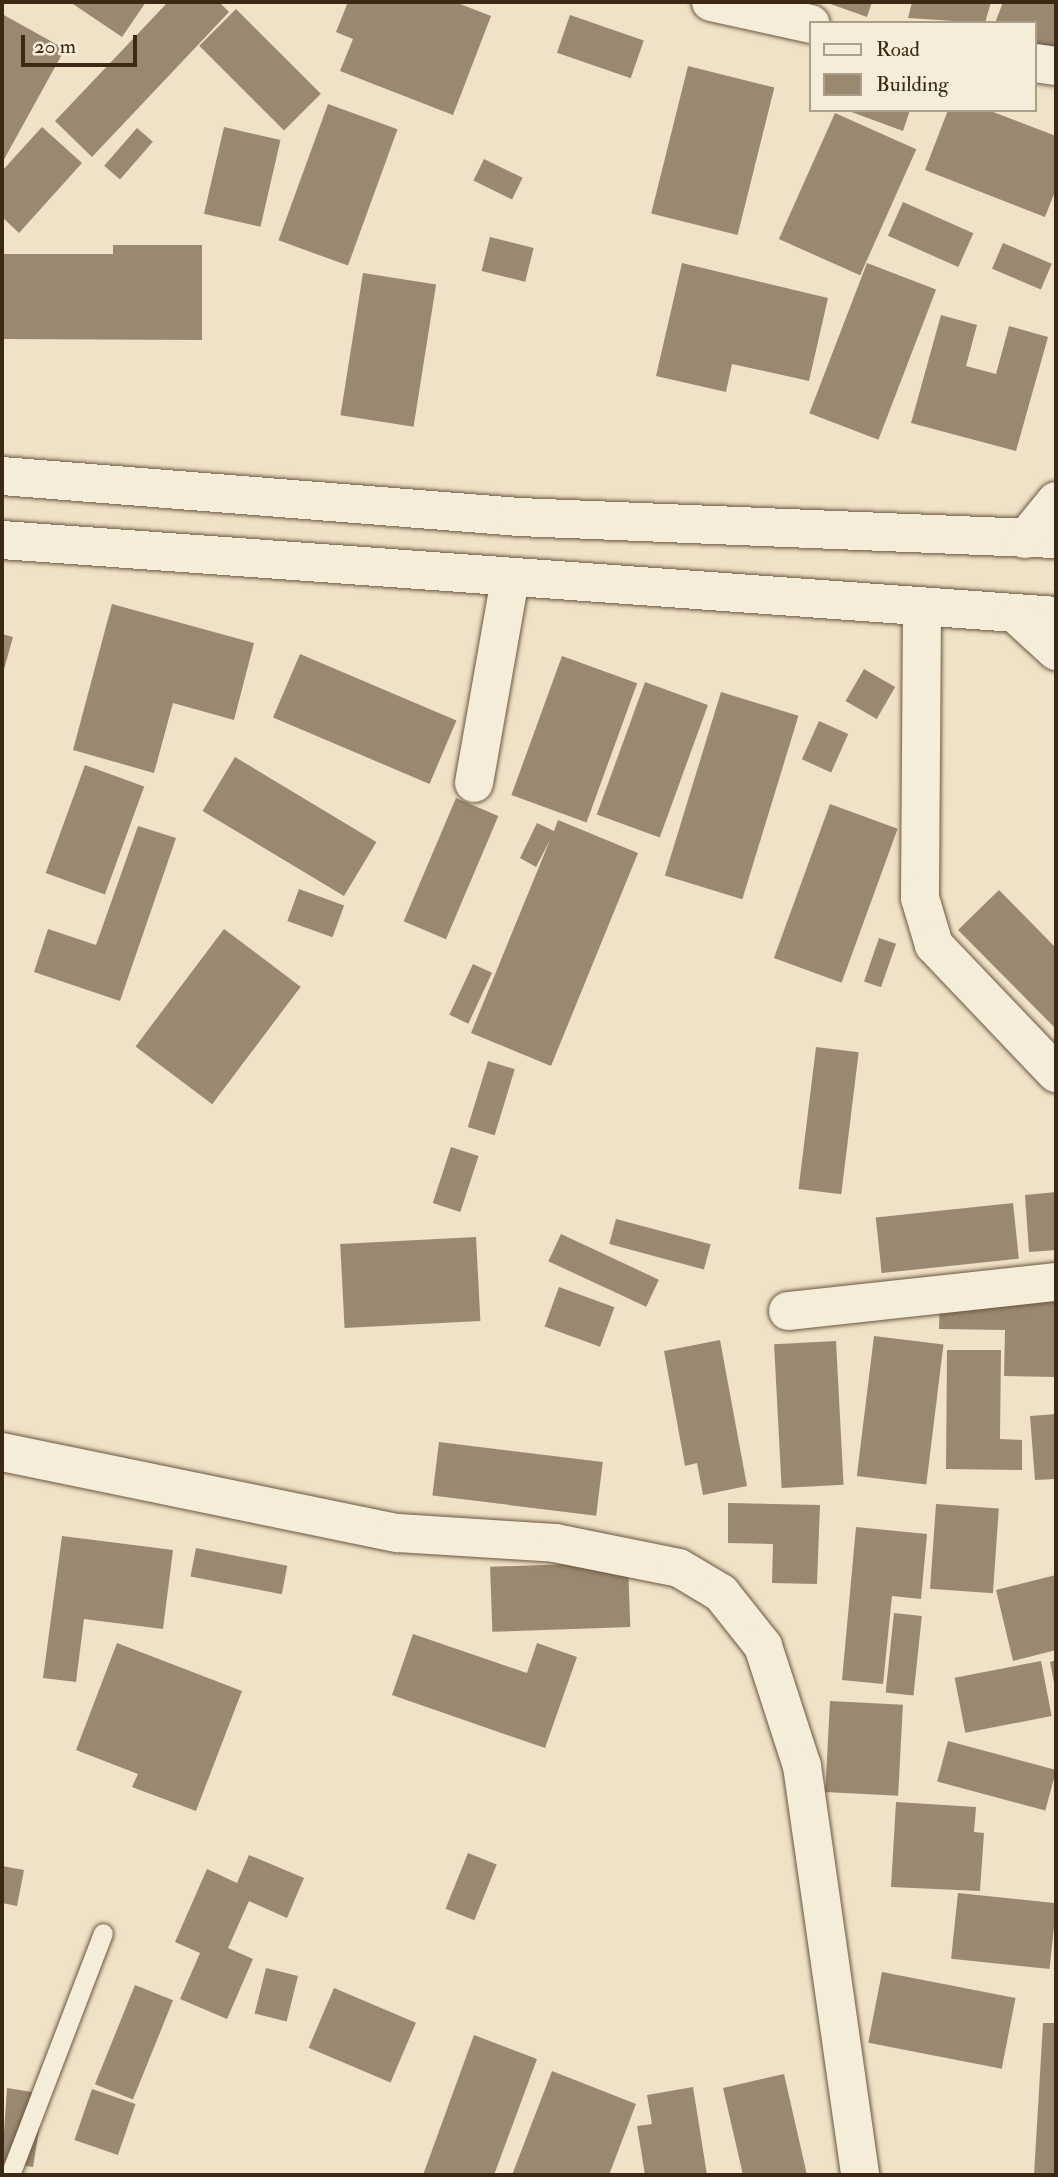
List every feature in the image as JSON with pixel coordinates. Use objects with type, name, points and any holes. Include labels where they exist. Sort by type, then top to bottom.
[{"type":"street","points":[[711,2],[810,24]]},
{"type":"street","points":[[1037,63],[1056,66]]},
{"type":"street","points":[[2,476],[519,517],[1041,539],[1056,501]]},
{"type":"street","points":[[2,540],[1018,616],[1056,616]]},
{"type":"street","points":[[474,783],[510,578]]},
{"type":"street","points":[[922,609],[920,898],[934,945],[1056,1073]]},
{"type":"street","points":[[1018,616],[1056,652]]},
{"type":"street","points":[[788,1311],[1056,1282]]},
{"type":"street","points":[[2,1452],[398,1534],[555,1543],[679,1568],[721,1593],[763,1646],[802,1766],[860,2175]]},
{"type":"lane","points":[[10,2175],[103,1933]]},
{"type":"building","points":[[70,2],[146,2],[122,37]]},
{"type":"building","points":[[168,2],[219,2],[229,12],[92,157],[55,121]]},
{"type":"building","points":[[348,2],[455,2],[491,16],[453,115],[340,71],[353,39],[336,32]]},
{"type":"building","points":[[825,2],[872,2],[867,17]]},
{"type":"building","points":[[912,2],[991,2],[986,21],[908,18]]},
{"type":"building","points":[[1003,2],[1056,2],[1056,48],[1037,50],[1037,21],[996,21]]},
{"type":"building","points":[[236,9],[321,94],[284,131],[199,46]]},
{"type":"building","points":[[2,14],[65,49],[2,163]]},
{"type":"building","points":[[570,15],[644,40],[631,78],[557,53]]},
{"type":"building","points":[[688,66],[774,88],[738,235],[651,213]]},
{"type":"building","points":[[328,104],[398,129],[348,266],[278,240]]},
{"type":"building","points":[[851,112],[909,112],[903,131]]},
{"type":"building","points":[[947,112],[993,112],[1056,136],[1056,189],[1045,217],[925,170]]},
{"type":"building","points":[[835,113],[916,149],[860,275],[779,239]]},
{"type":"building","points":[[42,127],[82,163],[19,233],[2,217],[2,171]]},
{"type":"building","points":[[224,127],[281,140],[260,227],[204,214]]},
{"type":"building","points":[[137,128],[153,142],[120,180],[104,166]]},
{"type":"building","points":[[484,159],[523,178],[512,199],[473,181]]},
{"type":"building","points":[[903,202],[973,233],[958,267],[888,236]]},
{"type":"building","points":[[490,237],[534,248],[525,282],[482,271]]},
{"type":"building","points":[[1003,243],[1052,264],[1041,289],[992,269]]},
{"type":"building","points":[[113,245],[202,245],[202,340],[2,339],[2,254],[113,254]]},
{"type":"building","points":[[682,263],[828,298],[809,381],[732,364],[726,392],[656,376]]},
{"type":"building","points":[[867,263],[936,290],[878,440],[809,413]]},
{"type":"building","points":[[363,273],[436,285],[414,427],[340,415]]},
{"type":"building","points":[[941,315],[977,325],[966,366],[996,374],[1009,326],[1048,337],[1016,451],[911,423]]},
{"type":"building","points":[[112,604],[254,643],[234,720],[173,703],[154,773],[73,750]]},
{"type":"building","points":[[2,634],[13,637],[3,673],[2,673]]},
{"type":"building","points":[[300,654],[456,720],[430,784],[273,718]]},
{"type":"building","points":[[562,656],[637,683],[587,822],[511,795]]},
{"type":"building","points":[[864,669],[895,687],[877,719],[846,701]]},
{"type":"building","points":[[645,682],[708,705],[660,837],[597,814]]},
{"type":"building","points":[[721,692],[798,716],[742,899],[665,876]]},
{"type":"building","points":[[819,721],[848,734],[831,772],[802,759]]},
{"type":"building","points":[[235,757],[376,842],[344,896],[203,811]]},
{"type":"building","points":[[85,765],[144,787],[105,895],[46,873]]},
{"type":"building","points":[[456,798],[498,816],[446,939],[404,921]]},
{"type":"building","points":[[830,804],[898,829],[842,983],[774,958]]},
{"type":"building","points":[[558,820],[638,853],[551,1066],[471,1033],[550,840],[536,867],[520,858],[537,823],[554,831]]},
{"type":"building","points":[[138,826],[176,838],[120,1001],[34,972],[48,929],[96,945]]},
{"type":"building","points":[[299,889],[344,905],[332,937],[287,921]]},
{"type":"building","points":[[999,890],[1056,948],[1056,1029],[958,930]]},
{"type":"building","points":[[224,929],[301,987],[212,1104],[136,1046]]},
{"type":"building","points":[[879,938],[896,944],[881,987],[864,981]]},
{"type":"building","points":[[473,964],[492,973],[468,1024],[449,1015]]},
{"type":"building","points":[[816,1047],[859,1052],[841,1194],[799,1189]]},
{"type":"building","points":[[488,1061],[515,1069],[495,1135],[468,1127]]},
{"type":"building","points":[[451,1147],[479,1156],[460,1212],[433,1203]]},
{"type":"building","points":[[1056,1192],[1056,1250],[1029,1252],[1025,1195]]},
{"type":"building","points":[[1013,1203],[1019,1259],[882,1273],[876,1217]]},
{"type":"building","points":[[616,1219],[711,1244],[704,1269],[609,1244]]},
{"type":"building","points":[[561,1234],[659,1280],[646,1307],[548,1261]]},
{"type":"building","points":[[476,1237],[480,1321],[345,1328],[340,1244]]},
{"type":"building","points":[[559,1287],[614,1307],[600,1347],[545,1326]]},
{"type":"building","points":[[940,1294],[1056,1298],[1056,1377],[1004,1376],[1005,1330],[939,1329]]},
{"type":"building","points":[[874,1336],[943,1345],[926,1484],[857,1476]]},
{"type":"building","points":[[720,1340],[747,1486],[703,1495],[697,1463],[685,1466],[664,1351]]},
{"type":"building","points":[[836,1341],[844,1485],[782,1488],[774,1344]]},
{"type":"building","points":[[947,1350],[1001,1350],[1000,1439],[1022,1440],[1022,1470],[946,1469]]},
{"type":"building","points":[[1056,1414],[1056,1479],[1035,1480],[1030,1416]]},
{"type":"building","points":[[439,1442],[603,1462],[596,1516],[432,1496]]},
{"type":"building","points":[[728,1503],[820,1505],[817,1584],[772,1583],[773,1544],[728,1543]]},
{"type":"building","points":[[936,1504],[999,1508],[993,1593],[930,1589]]},
{"type":"building","points":[[856,1527],[927,1534],[921,1599],[892,1596],[883,1684],[842,1680]]},
{"type":"building","points":[[62,1536],[173,1550],[163,1629],[84,1619],[76,1682],[43,1678]]},
{"type":"building","points":[[196,1548],[287,1566],[282,1594],[190,1576]]},
{"type":"building","points":[[628,1562],[630,1627],[492,1632],[490,1567]]},
{"type":"building","points":[[1056,1575],[1056,1650],[1013,1661],[996,1590]]},
{"type":"building","points":[[894,1613],[922,1616],[913,1695],[886,1693]]},
{"type":"building","points":[[413,1634],[527,1673],[537,1643],[577,1657],[545,1748],[392,1695]]},
{"type":"building","points":[[117,1643],[242,1691],[196,1811],[132,1787],[138,1774],[76,1750]]},
{"type":"building","points":[[1056,1660],[1056,1688],[1055,1688],[1050,1662]]},
{"type":"building","points":[[1041,1661],[1052,1716],[965,1733],[955,1678]]},
{"type":"building","points":[[830,1701],[903,1705],[898,1796],[825,1792]]},
{"type":"building","points":[[948,1741],[1056,1770],[1045,1811],[937,1782]]},
{"type":"building","points":[[896,1802],[976,1807],[974,1832],[984,1833],[980,1891],[891,1887]]},
{"type":"building","points":[[468,1853],[497,1865],[474,1920],[446,1909]]},
{"type":"building","points":[[249,1855],[304,1878],[287,1918],[249,1901],[228,1948],[253,1959],[227,2019],[180,1999],[200,1953],[175,1942],[207,1869],[237,1883]]},
{"type":"building","points":[[2,1866],[24,1870],[17,1906],[2,1903]]},
{"type":"building","points":[[958,1893],[1056,1903],[1050,1969],[951,1959]]},
{"type":"building","points":[[266,1968],[298,1976],[287,2022],[255,2014]]},
{"type":"building","points":[[882,1972],[1016,1998],[1002,2069],[868,2043]]},
{"type":"building","points":[[135,1985],[173,2000],[133,2100],[95,2084]]},
{"type":"building","points":[[334,1988],[416,2023],[391,2083],[309,2048]]},
{"type":"building","points":[[1043,2023],[1056,2023],[1056,2175],[1034,2175]]},
{"type":"building","points":[[474,2035],[537,2059],[494,2175],[423,2175]]},
{"type":"building","points":[[552,2071],[636,2104],[609,2175],[512,2175]]},
{"type":"building","points":[[784,2074],[807,2175],[743,2175],[723,2088]]},
{"type":"building","points":[[693,2087],[707,2175],[645,2175],[637,2126],[652,2124],[647,2095]]},
{"type":"building","points":[[7,2088],[45,2094],[33,2167],[2,2162]]},
{"type":"building","points":[[92,2089],[135,2104],[118,2155],[74,2140]]}]
